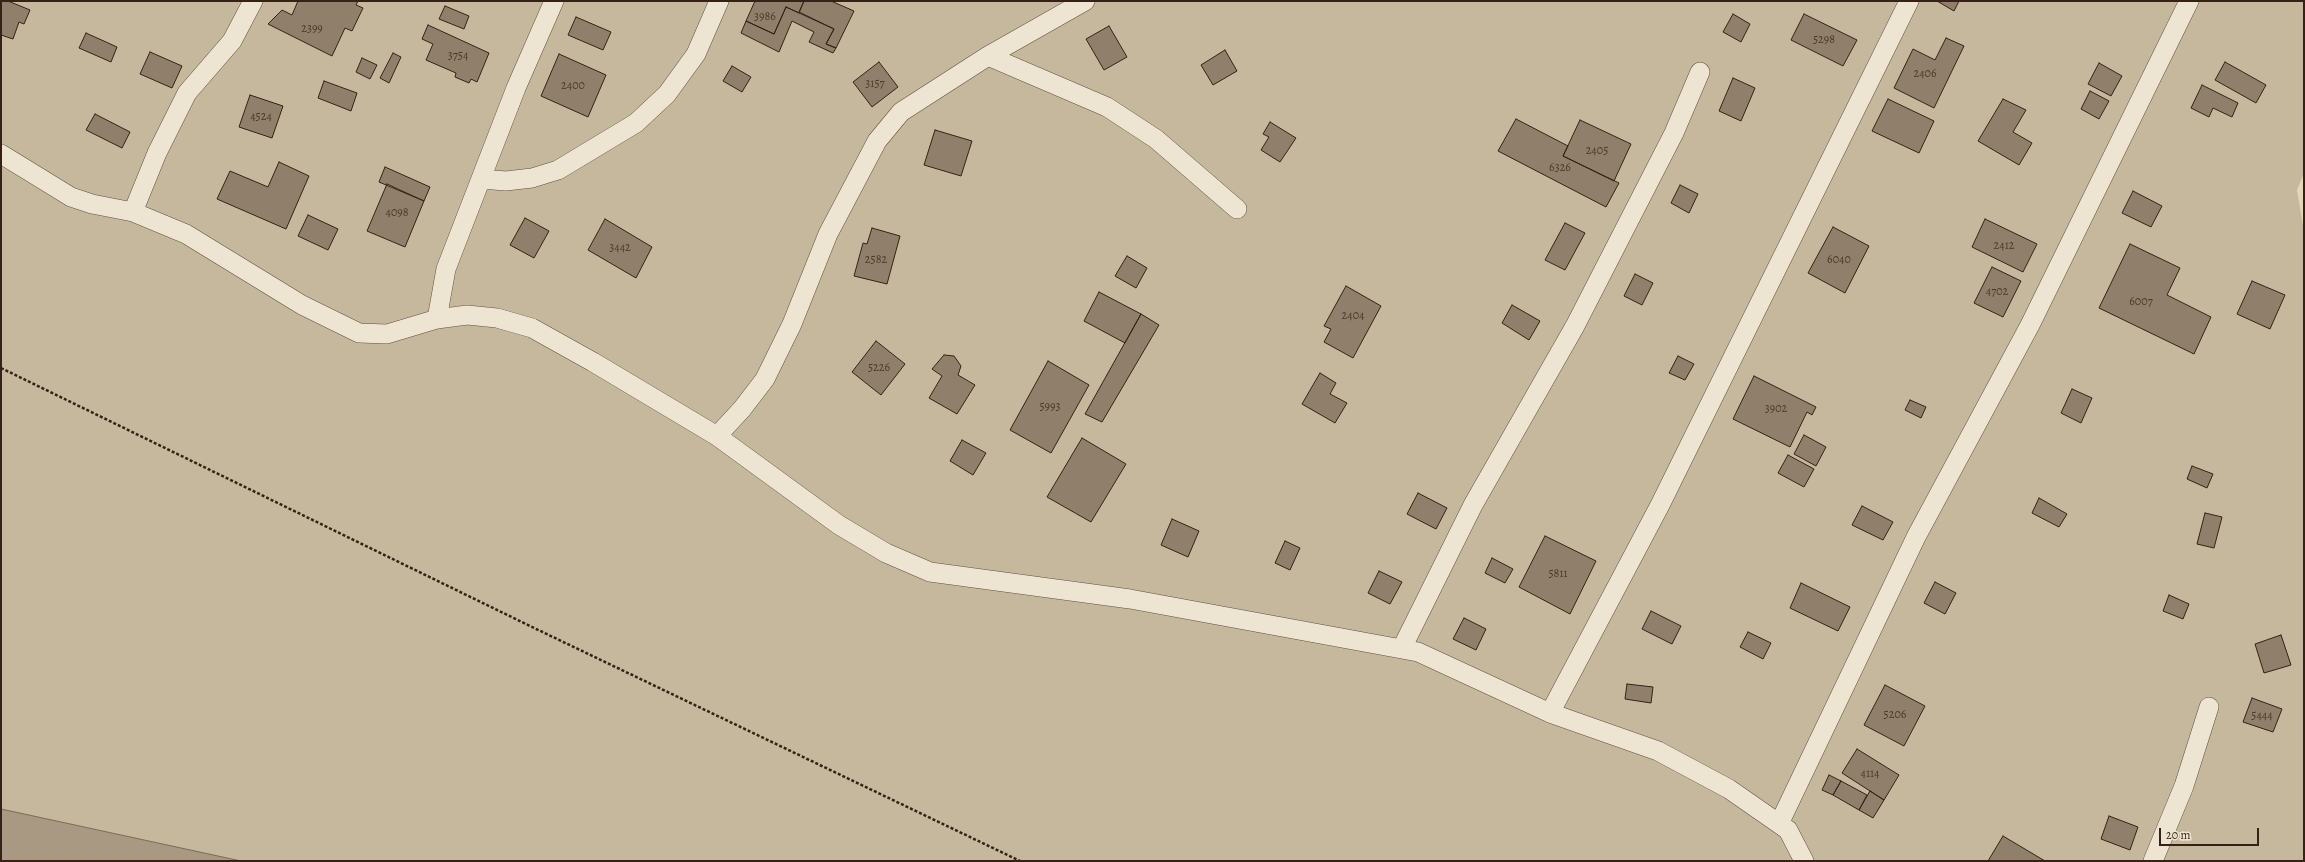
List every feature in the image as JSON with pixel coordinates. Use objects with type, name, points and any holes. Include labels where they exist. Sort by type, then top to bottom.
[{"type":"lane","points":[[133,212],[157,153],[187,93],[232,40],[253,1]]},
{"type":"lane","points":[[437,320],[446,269],[516,88],[554,1]]},
{"type":"lane","points":[[481,180],[506,181],[532,178],[558,170],[636,123],[667,94],[696,54],[719,1]]},
{"type":"lane","points":[[717,436],[742,409],[764,380],[792,324],[828,234],[877,141],[901,112],[988,56],[1085,1]]},
{"type":"lane","points":[[1550,713],[1660,505],[1909,1]]},
{"type":"lane","points":[[1779,824],[1916,537],[2030,325],[2189,1]]},
{"type":"lane","points":[[988,56],[1107,108],[1156,139],[1236,209]]},
{"type":"lane","points":[[1402,648],[1473,505],[1575,326],[1674,133],[1700,72]]},
{"type":"lane","points":[[1,154],[71,197],[92,204],[133,212],[186,234],[302,305],[359,333],[387,334],[437,320],[467,315],[497,318],[532,328],[593,362],[717,436],[839,525],[886,553],[930,572],[1130,599],[1418,652],[1550,713],[1658,751],[1729,789],[1788,830],[1804,861]]},
{"type":"lane","points":[[2153,861],[2184,786],[2209,707]]},
{"type":"path","points":[[1,368],[530,626],[1020,861]]},
{"type":"shaded area","points":[[1,1],[2304,1],[2304,173],[2297,190],[2304,232],[2304,861],[241,861],[1,809]]},
{"type":"shaded area","points":[[1,809],[241,861],[1,861]]},
{"type":"building","points":[[1,1],[8,1],[30,10],[24,24],[19,22],[13,39],[1,35]]},
{"type":"building","points":[[298,1],[358,1],[356,5],[363,8],[352,31],[345,28],[332,56],[268,24],[282,10],[292,15]]},
{"type":"building","points":[[755,1],[804,1],[799,13],[786,7],[774,34],[746,21]]},
{"type":"building","points":[[804,1],[831,1],[854,11],[836,48],[826,44],[834,29],[799,12]]},
{"type":"building","points":[[1937,1],[1959,1],[1954,11]]},
{"type":"building","points":[[445,6],[469,16],[464,29],[439,19]]},
{"type":"building","points":[[786,7],[834,29],[826,44],[836,48],[833,53],[809,42],[814,32],[792,21],[779,52],[741,33],[746,21],[774,34]]},
{"type":"building","points":[[1733,14],[1750,24],[1741,42],[1723,32]]},
{"type":"building","points":[[1804,14],[1857,40],[1843,66],[1791,40]]},
{"type":"building","points":[[576,17],[611,32],[603,50],[568,35]]},
{"type":"building","points":[[428,25],[489,53],[477,82],[471,79],[469,83],[455,77],[456,73],[426,60],[433,44],[422,39]]},
{"type":"building","points":[[1109,26],[1127,57],[1104,70],[1086,39]]},
{"type":"building","points":[[86,33],[117,47],[111,62],[79,48]]},
{"type":"building","points":[[1946,38],[1964,46],[1934,108],[1894,88],[1913,49],[1935,60]]},
{"type":"building","points":[[1225,50],[1237,71],[1213,85],[1201,65]]},
{"type":"building","points":[[150,52],[182,66],[172,88],[140,74]]},
{"type":"building","points":[[393,53],[401,57],[389,83],[380,78]]},
{"type":"building","points":[[559,54],[606,75],[588,117],[541,96]]},
{"type":"building","points":[[362,58],[377,65],[370,79],[356,72]]},
{"type":"building","points":[[879,62],[898,87],[872,107],[853,82]]},
{"type":"building","points":[[2225,62],[2266,85],[2256,103],[2215,80]]},
{"type":"building","points":[[2099,63],[2122,76],[2111,96],[2088,84]]},
{"type":"building","points":[[732,66],[751,77],[742,92],[723,81]]},
{"type":"building","points":[[1733,78],[1755,88],[1741,121],[1719,111]]},
{"type":"building","points":[[324,81],[357,93],[351,111],[318,98]]},
{"type":"building","points":[[2202,85],[2238,103],[2232,117],[2213,108],[2209,117],[2191,108]]},
{"type":"building","points":[[2090,91],[2109,101],[2099,119],[2081,109]]},
{"type":"building","points":[[250,95],[283,106],[272,138],[239,127]]},
{"type":"building","points":[[1888,99],[1934,121],[1919,153],[1872,131]]},
{"type":"building","points":[[2003,99],[2026,110],[2013,132],[2032,143],[2019,165],[1978,141]]},
{"type":"building","points":[[95,114],[130,132],[122,148],[86,130]]},
{"type":"building","points":[[1516,119],[1568,146],[1563,156],[1619,183],[1606,207],[1498,151]]},
{"type":"building","points":[[1580,120],[1631,144],[1614,181],[1563,156]]},
{"type":"building","points":[[1270,122],[1296,138],[1280,162],[1261,150],[1269,137],[1263,134]]},
{"type":"building","points":[[935,130],[972,141],[961,176],[924,165]]},
{"type":"building","points":[[279,162],[309,176],[286,229],[217,199],[230,171],[268,187]]},
{"type":"building","points":[[385,167],[430,187],[424,201],[379,182]]},
{"type":"building","points":[[387,184],[424,201],[405,247],[367,231]]},
{"type":"building","points":[[1680,185],[1698,194],[1689,213],[1671,203]]},
{"type":"building","points":[[2133,191],[2162,206],[2151,227],[2122,213]]},
{"type":"building","points":[[308,215],[338,229],[328,250],[298,236]]},
{"type":"building","points":[[525,218],[549,231],[534,258],[510,245]]},
{"type":"building","points":[[605,219],[652,247],[636,278],[588,250]]},
{"type":"building","points":[[1985,219],[2037,244],[2023,272],[1972,247]]},
{"type":"building","points":[[1565,223],[1585,233],[1565,270],[1545,260]]},
{"type":"building","points":[[1833,227],[1869,246],[1845,293],[1808,273]]},
{"type":"building","points":[[872,228],[900,236],[887,284],[854,276],[863,243],[867,244]]},
{"type":"building","points":[[2130,244],[2180,268],[2167,295],[2211,317],[2194,354],[2099,308]]},
{"type":"building","points":[[1127,256],[1147,268],[1136,288],[1115,276]]},
{"type":"building","points":[[1992,267],[2021,281],[2003,317],[1974,303]]},
{"type":"building","points":[[1635,274],[1653,283],[1642,305],[1624,296]]},
{"type":"building","points":[[2252,281],[2285,295],[2270,329],[2237,314]]},
{"type":"building","points":[[1346,286],[1381,306],[1353,358],[1324,342],[1331,329],[1324,326]]},
{"type":"building","points":[[1099,292],[1141,314],[1125,343],[1084,321]]},
{"type":"building","points":[[1512,305],[1540,321],[1529,340],[1502,323]]},
{"type":"building","points":[[1141,314],[1159,325],[1102,422],[1085,414]]},
{"type":"building","points":[[876,341],[905,364],[881,395],[852,372]]},
{"type":"building","points":[[944,355],[954,356],[961,366],[958,375],[975,385],[957,414],[929,398],[942,376],[932,369]]},
{"type":"building","points":[[1678,356],[1694,364],[1685,380],[1669,373]]},
{"type":"building","points":[[1048,361],[1089,385],[1051,453],[1010,430]]},
{"type":"building","points":[[1320,373],[1336,383],[1330,394],[1347,403],[1335,423],[1302,404]]},
{"type":"building","points":[[1754,376],[1816,407],[1812,415],[1807,412],[1790,447],[1733,419]]},
{"type":"building","points":[[2072,389],[2092,398],[2081,423],[2061,413]]},
{"type":"building","points":[[1910,400],[1926,407],[1921,418],[1905,410]]},
{"type":"building","points":[[1804,435],[1826,447],[1816,466],[1794,454]]},
{"type":"building","points":[[1082,438],[1126,464],[1091,522],[1047,497]]},
{"type":"building","points":[[962,440],[986,453],[973,475],[950,461]]},
{"type":"building","points":[[1788,455],[1814,469],[1804,487],[1778,473]]},
{"type":"building","points":[[2192,466],[2213,474],[2207,488],[2187,479]]},
{"type":"building","points":[[1418,493],[1447,508],[1436,529],[1407,514]]},
{"type":"building","points":[[2039,498],[2067,514],[2059,527],[2032,513]]},
{"type":"building","points":[[1862,506],[1893,522],[1883,540],[1852,525]]},
{"type":"building","points":[[2205,513],[2222,517],[2214,548],[2197,544]]},
{"type":"building","points":[[1172,519],[1199,531],[1188,557],[1161,545]]},
{"type":"building","points":[[1545,536],[1596,561],[1570,614],[1519,587]]},
{"type":"building","points":[[1285,541],[1300,548],[1290,570],[1275,563]]},
{"type":"building","points":[[1492,558],[1513,569],[1505,583],[1485,573]]},
{"type":"building","points":[[1379,571],[1402,582],[1390,604],[1368,593]]},
{"type":"building","points":[[1935,582],[1956,593],[1945,614],[1924,603]]},
{"type":"building","points":[[1801,583],[1850,607],[1838,631],[1790,608]]},
{"type":"building","points":[[2169,595],[2189,604],[2183,619],[2163,611]]},
{"type":"building","points":[[1651,611],[1681,626],[1672,644],[1642,629]]},
{"type":"building","points":[[1464,618],[1486,629],[1476,650],[1453,639]]},
{"type":"building","points":[[1748,632],[1771,643],[1763,659],[1740,647]]},
{"type":"building","points":[[2281,635],[2291,665],[2264,673],[2255,644]]},
{"type":"building","points":[[1627,684],[1653,687],[1651,703],[1625,699]]},
{"type":"building","points":[[1885,685],[1925,706],[1904,746],[1864,725]]},
{"type":"building","points":[[2252,698],[2282,709],[2273,732],[2243,722]]},
{"type":"building","points":[[1857,749],[1899,775],[1884,800],[1842,773]]},
{"type":"building","points":[[1829,775],[1841,781],[1833,795],[1822,790]]},
{"type":"building","points":[[1841,781],[1867,795],[1859,810],[1833,795]]},
{"type":"building","points":[[1870,791],[1884,800],[1873,818],[1859,810]]},
{"type":"building","points":[[2109,816],[2138,827],[2130,850],[2101,839]]},
{"type":"building","points":[[2003,836],[2045,861],[1988,861]]}]
